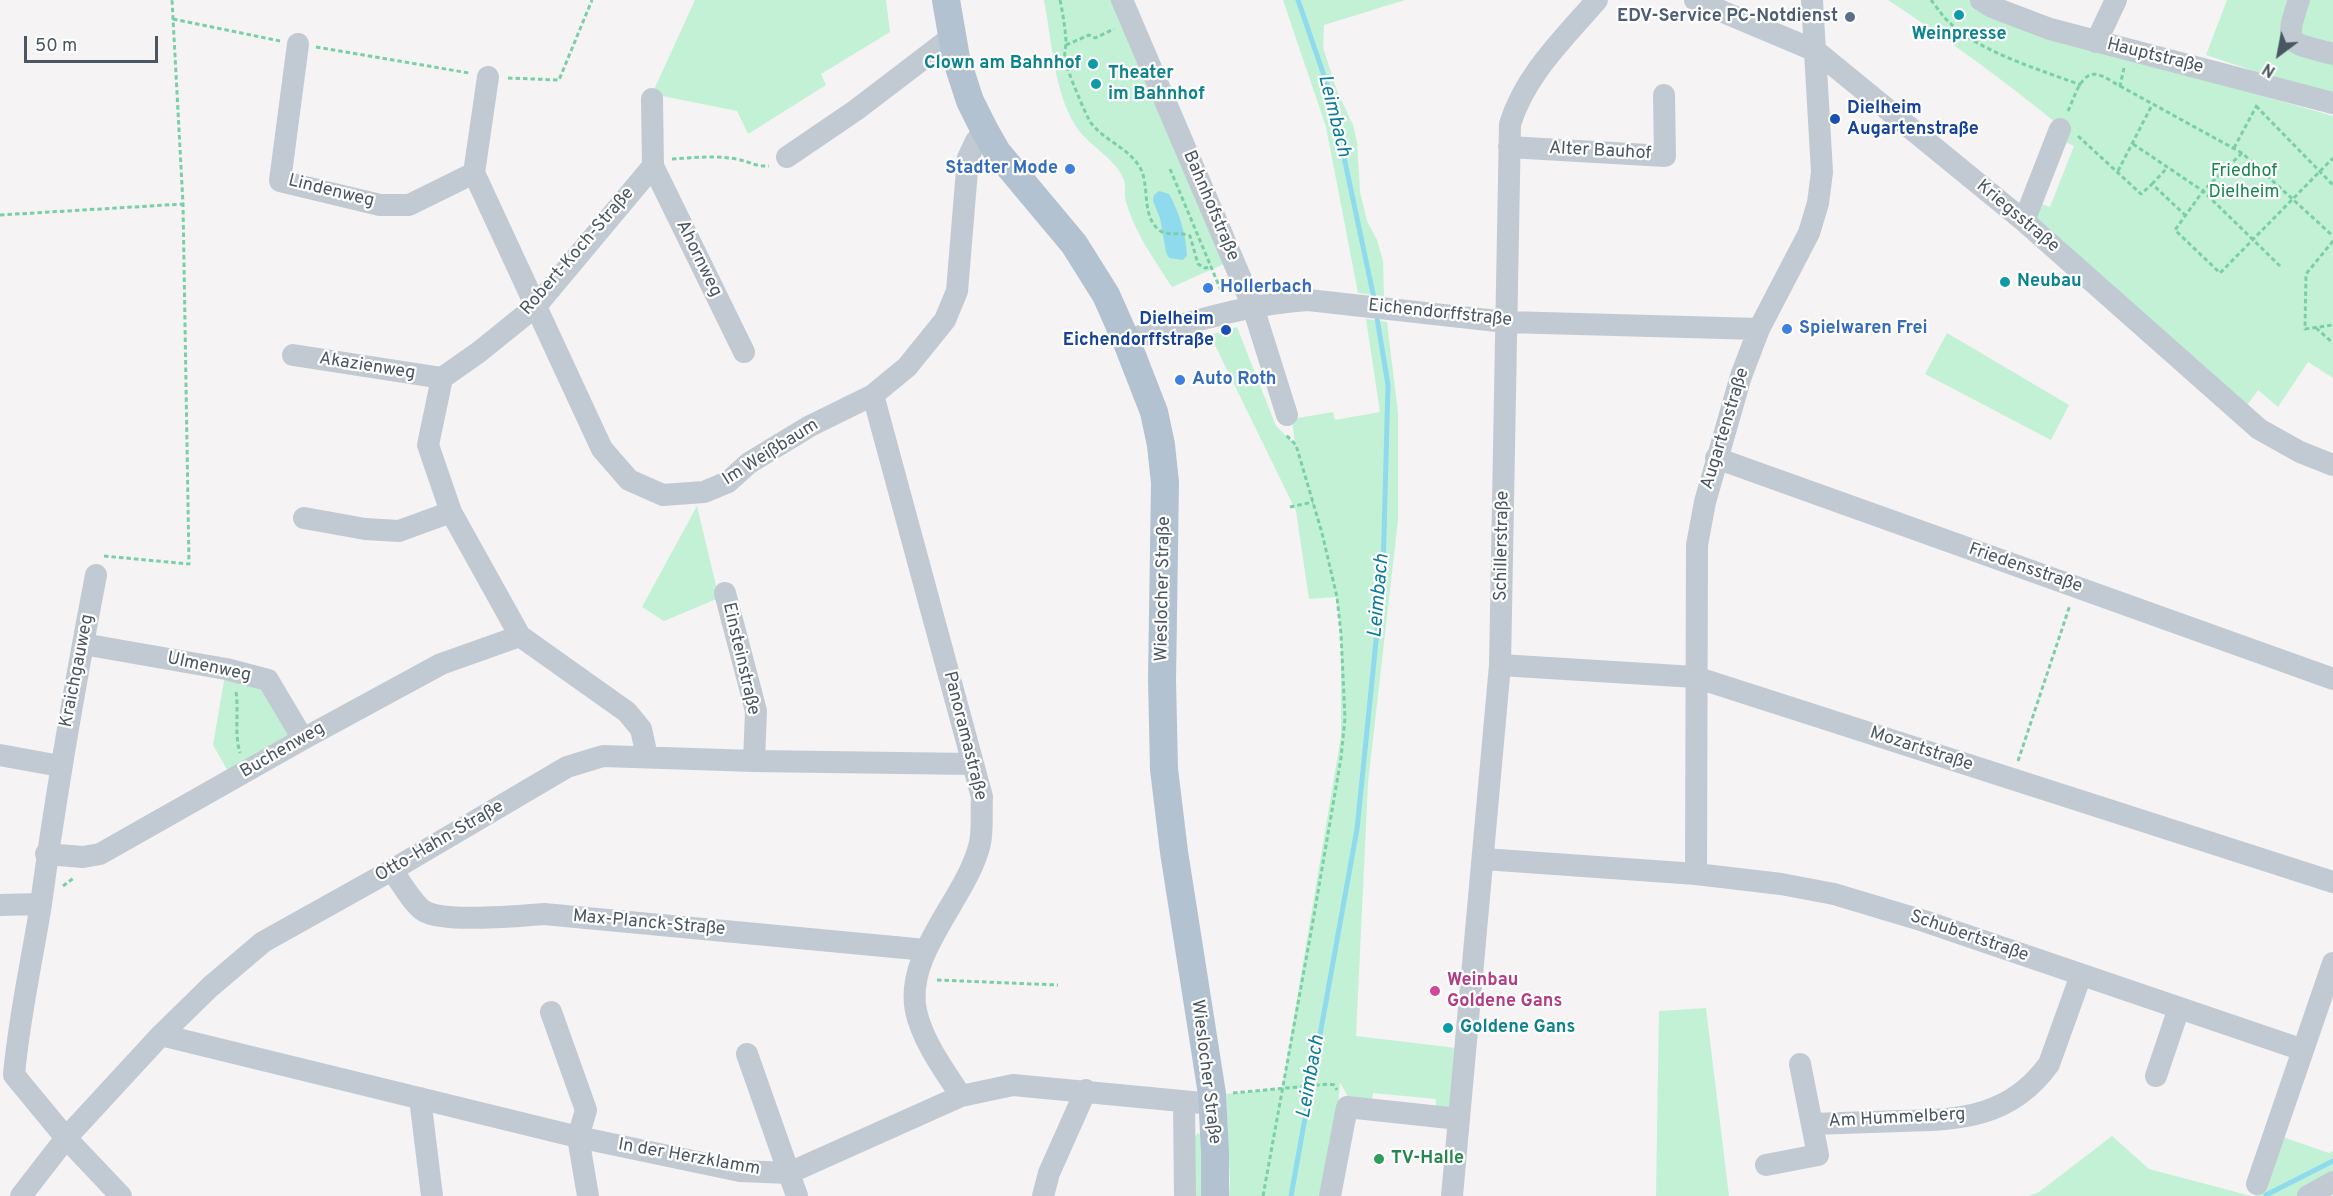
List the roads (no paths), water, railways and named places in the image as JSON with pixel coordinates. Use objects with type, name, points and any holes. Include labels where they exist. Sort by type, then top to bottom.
[{"type":"main road","name":"Wieslocher Straße","points":[[946,0],[956,57],[970,101],[984,132],[997,152],[1074,244],[1106,295],[1154,412],[1162,455],[1165,494],[1162,680],[1164,769],[1174,852],[1212,1099],[1215,1196]]},
{"type":"street","name":"Bahnhofstraße","points":[[1122,0],[1253,307],[1287,415]]},
{"type":"street","name":"Schillerstraße","points":[[1452,1196],[1500,665],[1510,124],[1523,92],[1547,59],[1597,0]]},
{"type":"street","name":"Kriegsstraße","points":[[1695,0],[1816,51],[2024,221],[2259,429],[2300,452],[2333,465]]},
{"type":"street","name":"Augartenstraße","points":[[1696,874],[1696,545],[1716,458],[1741,376],[1759,328],[1809,233],[1818,203],[1822,172],[1812,0]]},
{"type":"street","name":"Hauptstraße","points":[[1982,0],[2050,29],[2333,103]]},
{"type":"street","points":[[2096,42],[2116,0]]},
{"type":"street","points":[[2299,0],[2289,29],[2291,39],[2298,44],[2333,54]]},
{"type":"street","points":[[788,157],[856,110],[953,36]]},
{"type":"street","name":"Lindenweg","points":[[298,44],[280,182],[380,205],[409,205],[474,173]]},
{"type":"street","points":[[474,173],[488,77]]},
{"type":"street","name":"Alter Bauhof","points":[[1509,147],[1665,156],[1664,95]]},
{"type":"street","points":[[652,99],[653,163]]},
{"type":"street","points":[[2024,221],[2062,126]]},
{"type":"street","name":"Im Weißbaum","points":[[474,173],[602,449],[629,480],[663,495],[704,492],[728,482],[748,464],[810,426],[873,395],[908,367],[945,320],[957,291],[968,158],[976,141],[984,132]]},
{"type":"street","name":"Robert-Koch-Straße","points":[[442,378],[536,306],[653,163]]},
{"type":"street","name":"Ahornweg","points":[[653,163],[744,352]]},
{"type":"street","name":"Eichendorffstraße","points":[[1126,340],[1230,312],[1308,300],[1506,322],[1759,328]]},
{"type":"street","name":"Akazienweg","points":[[293,355],[442,378]]},
{"type":"street","points":[[442,378],[428,445],[451,512],[520,636],[627,712],[641,729],[647,756]]},
{"type":"street","name":"Panoramastraße","points":[[873,395],[982,797],[980,842],[966,879],[926,950],[917,979],[916,1010],[931,1050],[961,1096]]},
{"type":"street","name":"Friedensstraße","points":[[1716,458],[2333,679]]},
{"type":"street","points":[[304,518],[365,529],[399,531],[451,512]]},
{"type":"street","name":"Kraichgauweg","points":[[96,575],[60,766],[40,903],[8,1044],[14,1075],[66,1138],[121,1196]]},
{"type":"street","name":"Einsteinstraße","points":[[725,593],[756,711],[754,761]]},
{"type":"street","name":"Buchenweg","points":[[46,854],[83,857],[100,854],[441,664],[520,636]]},
{"type":"street","name":"Ulmenweg","points":[[83,644],[268,680],[303,739]]},
{"type":"street","name":"Mozartstraße","points":[[1500,665],[1695,677],[2333,882]]},
{"type":"street","points":[[0,755],[60,766]]},
{"type":"street","name":"Otto-Hahn-Straße","points":[[21,1196],[66,1138],[161,1035],[210,987],[263,942],[392,870],[567,767],[603,756],[973,764]]},
{"type":"street","name":"Schubertstraße","points":[[1484,859],[1696,874],[1781,884],[1834,894],[1924,921],[2303,1050]]},
{"type":"street","name":"Max-Planck-Straße","points":[[392,870],[421,910],[433,915],[495,918],[544,914],[926,950]]},
{"type":"street","points":[[0,905],[40,903]]},
{"type":"street","points":[[2257,1184],[2333,963]]},
{"type":"street","name":"Am Hummelberg","points":[[1812,1124],[1945,1120],[1994,1110],[2011,1101],[2040,1076],[2049,1064],[2081,975]]},
{"type":"street","points":[[2156,1076],[2179,1008]]},
{"type":"street","points":[[551,1012],[586,1110],[578,1137],[588,1196]]},
{"type":"street","name":"In der Herzklamm","points":[[161,1035],[578,1137],[740,1171],[789,1173],[961,1096],[1012,1085],[1086,1090],[1184,1102],[1212,1099]]},
{"type":"street","points":[[747,1054],[797,1196]]},
{"type":"street","name":"Am Hummelberg","points":[[1766,1165],[1818,1155],[1800,1064]]},
{"type":"street","points":[[1043,1196],[1049,1173],[1086,1090]]},
{"type":"street","points":[[420,1098],[432,1196]]},
{"type":"street","points":[[1184,1102],[1185,1196]]},
{"type":"street","points":[[1330,1196],[1347,1107],[1459,1119]]},
{"type":"street","points":[[2308,1196],[2333,1182]]},
{"type":"water","points":[[1159,191],[1169,194],[1179,215],[1187,255],[1183,260],[1169,258],[1166,252],[1160,218],[1153,201],[1154,195]]},
{"type":"waterway","name":"Leimbach","points":[[1298,0],[1331,96],[1375,303]]},
{"type":"waterway","name":"Leimbach","points":[[1291,1196],[1357,829],[1383,572],[1388,385],[1376,312]]},
{"type":"waterway","points":[[2266,1195],[2333,1161]]},
{"type":"place","name":"Weinpresse","points":[[1959,15]]},
{"type":"place","name":"EDV-Service PC-Notdienst","points":[[1850,17]]},
{"type":"place","name":"Clown am Bahnhof","points":[[1093,64]]},
{"type":"place","name":"Theater im Bahnhof","points":[[1096,84]]},
{"type":"place","name":"Dielheim Augartenstraße","points":[[1835,119]]},
{"type":"place","name":"Stadter Mode","points":[[1070,169]]},
{"type":"place","name":"Neubau","points":[[2005,282]]},
{"type":"place","name":"Hollerbach","points":[[1208,288]]},
{"type":"place","name":"Spielwaren Frei","points":[[1787,329]]},
{"type":"place","name":"Dielheim Eichendorffstraße","points":[[1226,330]]},
{"type":"place","name":"Auto Roth","points":[[1180,380]]},
{"type":"place","name":"Weinbau Goldene Gans","points":[[1435,991]]},
{"type":"place","name":"Goldene Gans","points":[[1448,1028]]},
{"type":"place","name":"TV-Halle","points":[[1379,1159]]},
{"type":"park label","name":"Friedhof Dielheim","points":[[2244,182]]}]
